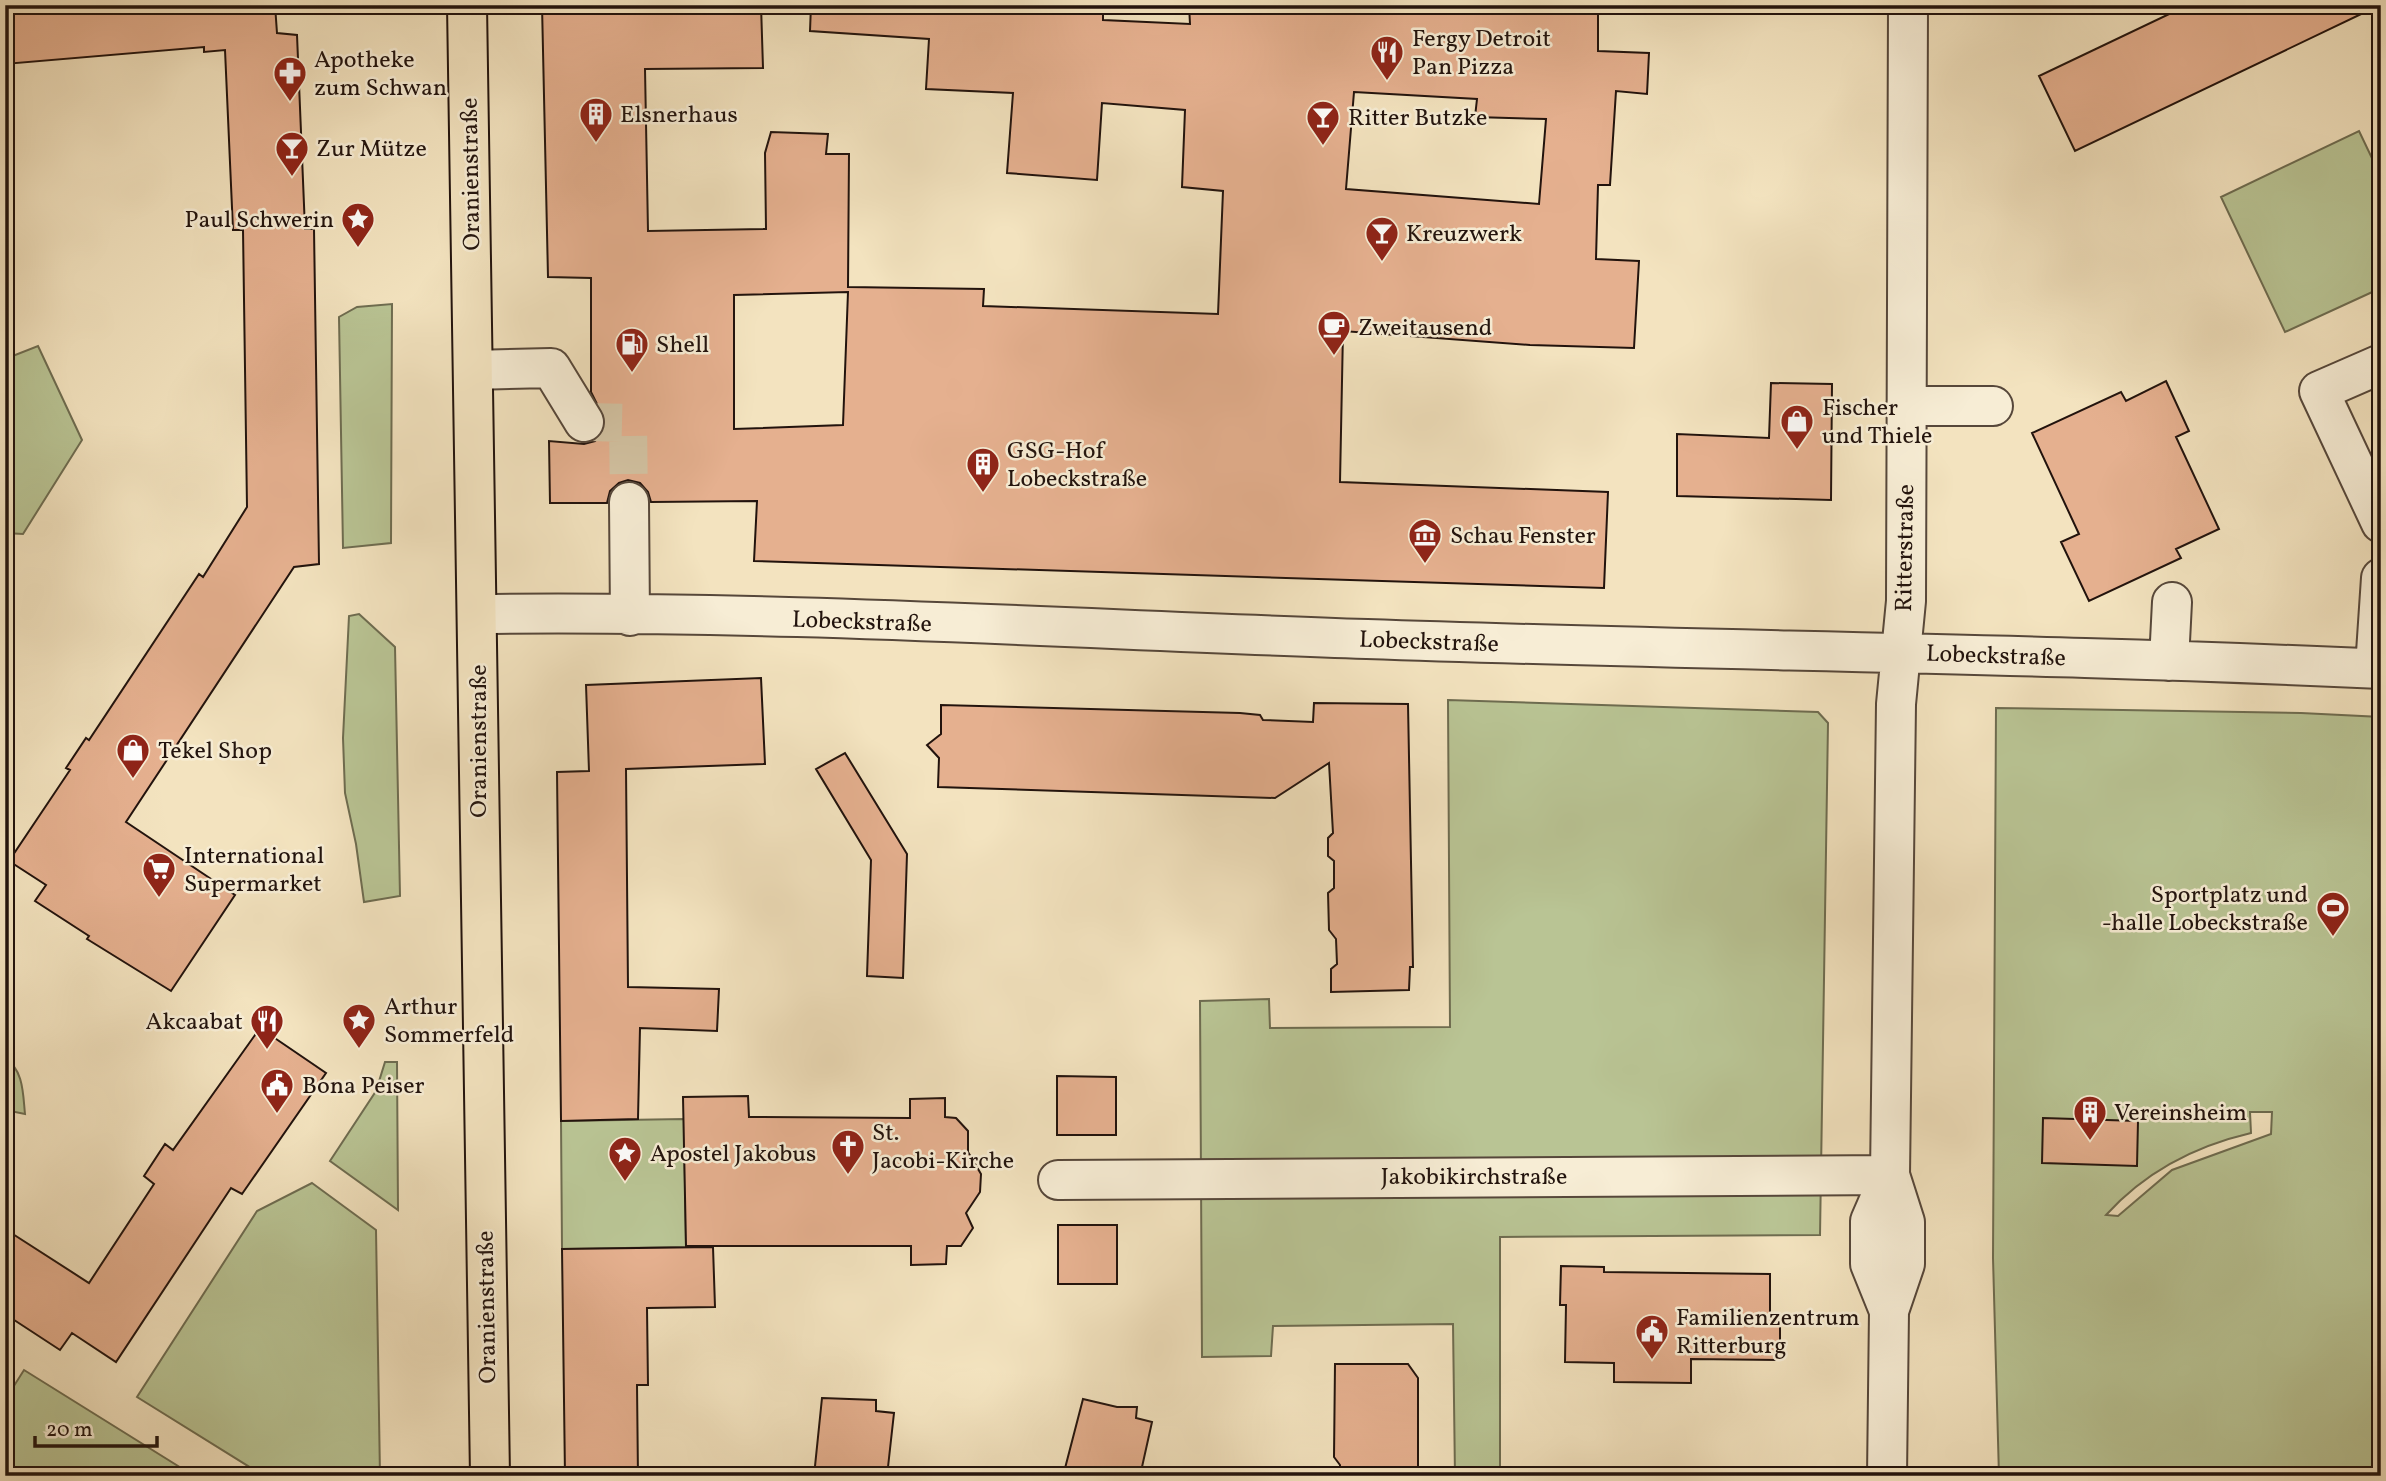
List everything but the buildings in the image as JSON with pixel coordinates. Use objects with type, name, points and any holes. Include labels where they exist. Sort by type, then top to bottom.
[{"type":"main road","name":"Oranienstraße","points":[[467,5],[489,1476]]},
{"type":"street","name":"Ritterstraße","points":[[1886,1476],[1889,1311],[1870,1264],[1870,1222],[1890,1174],[1896,704],[1906,601],[1908,5]]},
{"type":"street","points":[[2381,364],[2319,391],[2381,523]]},
{"type":"street","points":[[473,370],[551,368],[584,422]]},
{"type":"street","points":[[1906,406],[1993,406]]},
{"type":"street","points":[[629,502],[630,616]]},
{"type":"street","points":[[2378,668],[2381,578]]},
{"type":"street","points":[[2169,661],[2172,602]]},
{"type":"street","name":"Lobeckstraße","points":[[477,614],[1900,652],[2378,668]]},
{"type":"street","name":"Jakobikirchstraße","points":[[1058,1180],[1890,1174]]},
{"type":"green space","points":[[2359,131],[2381,177],[2381,288],[2285,332],[2221,197]]},
{"type":"green space","points":[[392,304],[391,543],[343,548],[339,317],[357,307]]},
{"type":"green space","points":[[38,346],[82,440],[23,534],[5,533],[5,359]]},
{"type":"green space","points":[[359,614],[395,647],[400,896],[364,902],[345,793],[343,738],[349,616]]},
{"type":"green space","points":[[1448,700],[1818,712],[1828,723],[1820,1235],[1500,1237],[1500,1476],[1455,1476],[1453,1324],[1273,1326],[1271,1356],[1202,1357],[1200,1001],[1269,999],[1270,1028],[1450,1027]]},
{"type":"green space","points":[[1996,708],[2301,713],[2381,717],[2381,1476],[1999,1476],[1993,1258]],"holes":[[[2250,1112],[2272,1112],[2271,1134],[2172,1170],[2118,1216],[2106,1215],[2137,1186],[2172,1163],[2210,1145],[2251,1133]]]},
{"type":"green space","points":[[5,1059],[16,1069],[19,1076],[25,1114],[5,1110]]},
{"type":"green space","points":[[385,1062],[397,1062],[398,1210],[330,1161],[376,1091]]},
{"type":"green space","points":[[684,1119],[686,1247],[562,1249],[561,1121]]},
{"type":"green space","points":[[312,1183],[376,1230],[380,1476],[264,1476],[137,1397],[257,1211]]},
{"type":"green space","points":[[24,1370],[194,1476],[5,1476],[5,1400]]},
{"type":"tunnel","points":[[584,422],[628,423],[629,502]]},
{"type":"place","name":"Fergy Detroit Pan Pizza","points":[[1387,82]]},
{"type":"place","name":"Apotheke zum Schwan","points":[[290,103]]},
{"type":"place","name":"Elsnerhaus","points":[[596,144]]},
{"type":"place","name":"Ritter Butzke","points":[[1323,147]]},
{"type":"place","name":"Zur Mütze","points":[[292,178]]},
{"type":"place","name":"Paul Schwerin","points":[[358,249]]},
{"type":"place","name":"Kreuzwerk","points":[[1382,263]]},
{"type":"place","name":"Zweitausend","points":[[1334,357]]},
{"type":"place","name":"Shell","points":[[632,374]]},
{"type":"place","name":"Fischer und Thiele","points":[[1797,451]]},
{"type":"place","name":"GSG-Hof Lobeckstraße","points":[[983,494]]},
{"type":"place","name":"Schau Fenster","points":[[1425,565]]},
{"type":"place","name":"Tekel Shop","points":[[133,780]]},
{"type":"place","name":"International Supermarket","points":[[159,899]]},
{"type":"place","name":"Sportplatz und -halle Lobeckstraße","points":[[2333,938]]},
{"type":"place","name":"Arthur Sommerfeld","points":[[359,1050]]},
{"type":"place","name":"Akcaabat","points":[[267,1051]]},
{"type":"place","name":"Bona Peiser","points":[[277,1115]]},
{"type":"place","name":"Vereinsheim","points":[[2090,1142]]},
{"type":"place","name":"St. Jacobi-Kirche","points":[[848,1176]]},
{"type":"place","name":"Apostel Jakobus","points":[[625,1183]]},
{"type":"place","name":"Familienzentrum Ritterburg","points":[[1652,1361]]}]
